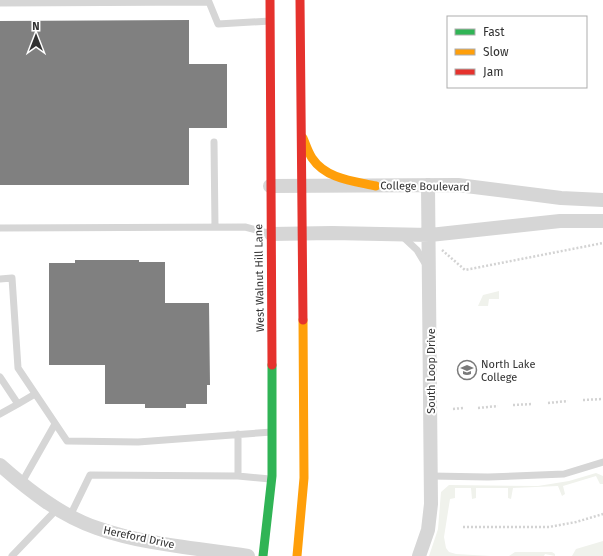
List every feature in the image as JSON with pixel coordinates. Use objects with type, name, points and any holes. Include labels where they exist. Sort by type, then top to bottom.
[{"type":"main road","name":"West Walnut Hill Lane","points":[[263,556],[272,479],[270,0]]},
{"type":"main road","points":[[297,556],[304,478],[300,0]]},
{"type":"main road","points":[[301,134],[312,158],[325,172],[341,178],[376,186]]},
{"type":"street","name":"South Loop Drive","points":[[419,556],[428,530],[431,504],[430,235],[428,185]]},
{"type":"street","name":"College Boulevard","points":[[270,186],[458,185],[561,198],[603,200]]},
{"type":"street","points":[[271,234],[430,235],[560,221],[603,221]]},
{"type":"street","name":"Hereford Drive","points":[[0,465],[21,484],[70,516],[96,528],[140,540],[248,556]]},
{"type":"lane","points":[[0,3],[209,2],[218,24],[270,21]]},
{"type":"lane","points":[[214,142],[215,227]]},
{"type":"lane","points":[[0,228],[245,227],[271,234]]},
{"type":"lane","points":[[401,234],[417,250],[430,270]]},
{"type":"lane","points":[[0,279],[12,278],[18,368],[67,442],[138,442],[272,432]]},
{"type":"lane","points":[[0,377],[18,404]]},
{"type":"lane","points":[[0,414],[35,394]]},
{"type":"lane","points":[[21,484],[55,424]]},
{"type":"lane","points":[[238,434],[238,476]]},
{"type":"lane","points":[[431,476],[488,477],[564,474],[603,462]]},
{"type":"lane","points":[[70,516],[90,475],[238,476],[272,479]]},
{"type":"lane","points":[[12,556],[58,508]]},
{"type":"path","points":[[442,249],[465,270],[603,243]]},
{"type":"path","points":[[583,400],[603,399]]},
{"type":"path","points":[[548,403],[568,402]]},
{"type":"path","points":[[513,405],[533,404]]},
{"type":"path","points":[[478,408],[498,406]]},
{"type":"path","points":[[453,409],[463,408]]},
{"type":"path","points":[[463,526],[549,527],[576,522],[603,514]]},
{"type":"shaded area","points":[[499,291],[499,299],[489,299],[488,306],[478,306],[483,295]]},
{"type":"shaded area","points":[[596,473],[603,476],[603,484],[600,484],[596,476],[563,486],[565,494],[562,496],[558,486],[513,488],[511,499],[508,498],[508,488],[476,488],[476,498],[472,499],[471,488],[455,488],[455,498],[450,499],[444,537],[446,548],[449,552],[456,554],[491,556],[429,556],[438,529],[441,492],[449,485],[538,486],[569,481]]},
{"type":"shaded area","points":[[603,541],[603,556],[572,556],[576,549]]},
{"type":"shaded area","points":[[515,552],[552,552],[555,556],[545,554],[544,556],[509,556]]},
{"type":"building","points":[[189,20],[189,64],[227,64],[227,128],[189,128],[189,185],[0,185],[0,21]]},
{"type":"building","points":[[75,260],[139,260],[139,262],[165,262],[165,303],[209,303],[210,385],[207,385],[207,404],[186,404],[186,408],[145,408],[145,404],[105,404],[105,365],[49,365],[49,263],[75,263]]},
{"type":"traffic: fast","points":[[263,556],[272,476],[272,365]]},
{"type":"traffic: slow","points":[[303,138],[312,158],[325,171],[341,178],[376,186]]},
{"type":"traffic: slow","points":[[297,556],[304,478],[303,320]]},
{"type":"traffic: jam","points":[[270,0],[272,365]]},
{"type":"traffic: jam","points":[[300,0],[303,320]]},
{"type":"place","name":"North Lake College","points":[[467,370]]}]
